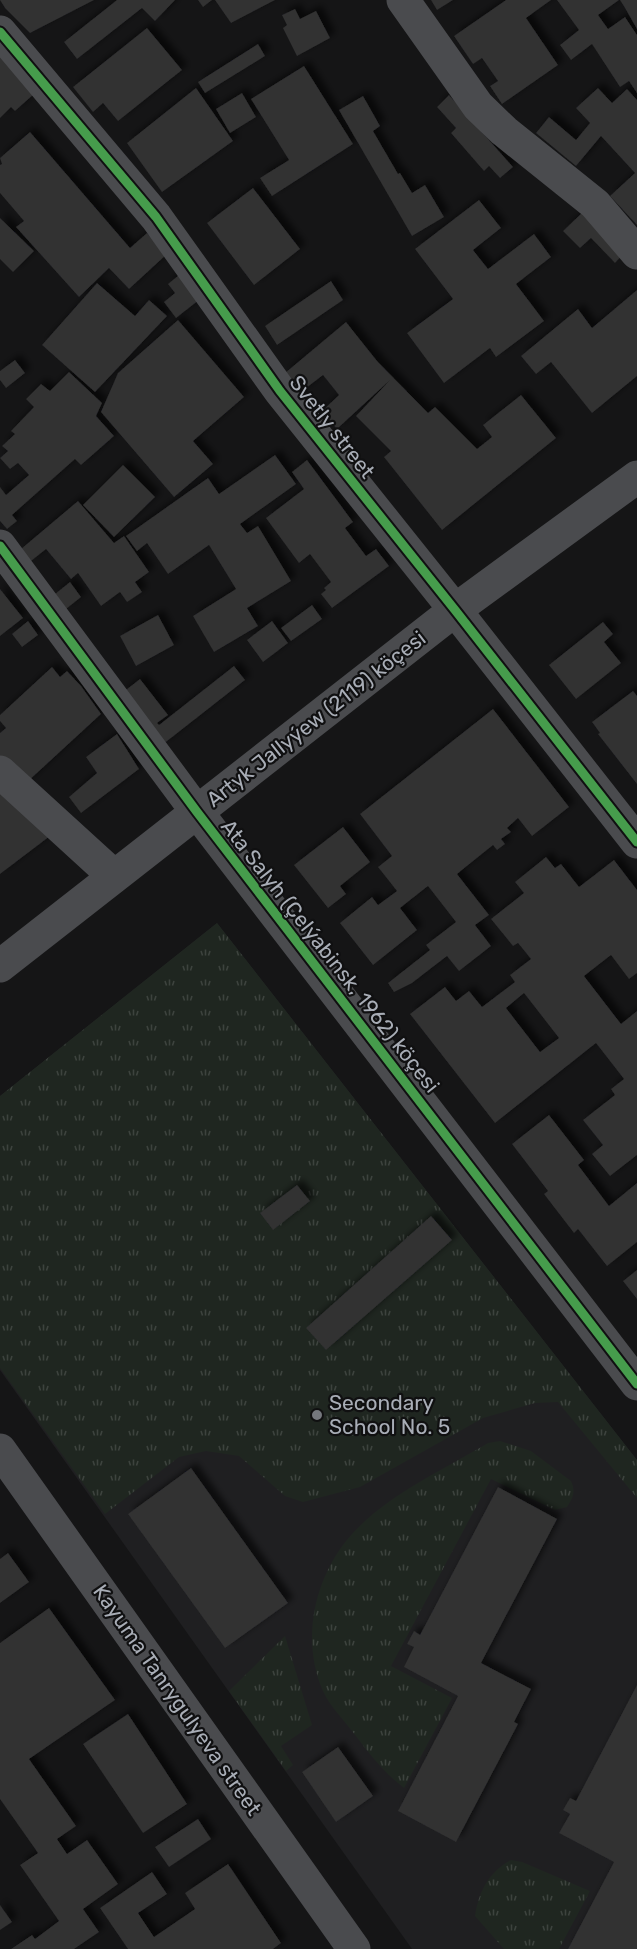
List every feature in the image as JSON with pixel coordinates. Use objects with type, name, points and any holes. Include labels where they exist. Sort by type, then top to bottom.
[{"type":"street","points":[[403,0],[478,106],[504,131],[595,204],[637,253]]},
{"type":"street","name":"Svetly street","points":[[0,32],[156,217],[280,391],[637,842]]},
{"type":"street","name":"Artyk Jallyýew (2119) köçesi","points":[[0,966],[455,610],[637,477]]},
{"type":"street","name":"Ata Salyh (Çelýabinsk, 1962) köçesi","points":[[0,546],[196,812],[637,1384]]},
{"type":"street","points":[[0,772],[114,876]]},
{"type":"street","name":"Kayuma Tanrygulyeva street","points":[[0,1450],[354,1949]]},
{"type":"shaded area","name":"Secondary School No. 5","points":[[217,923],[637,1460],[637,1949],[412,1949],[0,1370],[0,1096]]},
{"type":"green space","points":[[217,923],[637,1460],[637,1498],[558,1402],[535,1403],[483,1418],[360,1487],[303,1502],[285,1496],[239,1456],[206,1451],[179,1457],[105,1514],[0,1368],[0,1096]]},
{"type":"green space","points":[[500,1441],[531,1451],[571,1481],[573,1495],[567,1507],[555,1510],[491,1479],[391,1666],[452,1698],[404,1788],[370,1754],[332,1707],[323,1691],[316,1671],[312,1629],[320,1588],[339,1550],[366,1520],[416,1484],[488,1443]]},
{"type":"green space","points":[[285,1636],[312,1725],[281,1746],[293,1765],[286,1771],[229,1691]]},
{"type":"green space","points":[[511,1860],[522,1862],[590,1891],[559,1949],[504,1949],[475,1916],[479,1898],[486,1883],[497,1870]]},
{"type":"building","points":[[0,0],[94,0],[30,33]]},
{"type":"building","points":[[117,0],[175,0],[155,21],[142,8],[77,59],[64,42]]},
{"type":"building","points":[[198,0],[212,0],[203,7]]},
{"type":"building","points":[[215,0],[275,0],[231,23]]},
{"type":"building","points":[[431,0],[453,0],[437,10]]},
{"type":"building","points":[[506,0],[551,0],[526,18],[558,65],[502,104],[490,86],[498,81],[482,58],[473,64],[454,36]]},
{"type":"building","points":[[557,0],[619,0],[598,15],[608,29],[625,17],[637,35],[637,93],[629,81],[620,87],[592,44],[571,60],[560,45],[579,30]]},
{"type":"building","points":[[620,0],[637,0],[637,29],[625,8]]},
{"type":"building","points":[[295,9],[300,19],[316,11],[330,38],[297,56],[283,28],[287,25],[282,15]]},
{"type":"building","points":[[147,28],[182,70],[118,121],[103,103],[93,112],[73,87]]},
{"type":"building","points":[[258,44],[265,56],[205,93],[198,82]]},
{"type":"building","points":[[0,55],[34,94],[15,111],[11,107],[0,118]]},
{"type":"building","points":[[304,66],[353,144],[272,196],[260,178],[289,160],[251,99]]},
{"type":"building","points":[[196,88],[233,141],[162,192],[127,143]]},
{"type":"building","points":[[598,88],[612,103],[627,89],[637,100],[637,225],[610,196],[635,173],[601,136],[576,166],[536,133],[549,117],[576,140],[590,123],[576,108]]},
{"type":"building","points":[[242,93],[256,117],[230,133],[216,109]]},
{"type":"building","points":[[449,95],[513,167],[500,178],[489,166],[484,171],[451,133],[456,128],[437,107]]},
{"type":"building","points":[[363,96],[380,126],[373,131],[398,174],[400,173],[412,193],[425,185],[444,217],[412,236],[339,110]]},
{"type":"building","points":[[30,132],[130,248],[147,233],[167,254],[129,289],[109,268],[79,297],[16,227],[24,221],[0,193],[0,165],[2,164],[0,158]]},
{"type":"building","points":[[253,188],[300,249],[254,285],[207,223]]},
{"type":"building","points":[[479,200],[501,228],[473,250],[488,269],[534,234],[551,257],[516,284],[544,321],[496,357],[490,348],[444,383],[407,333],[453,299],[415,249]]},
{"type":"building","points":[[584,211],[625,252],[615,263],[591,238],[580,248],[563,231]]},
{"type":"building","points":[[0,218],[34,251],[13,272],[0,259]]},
{"type":"building","points":[[179,275],[199,300],[176,318],[164,302],[175,293],[168,284]]},
{"type":"building","points":[[331,281],[343,300],[277,345],[265,326]]},
{"type":"building","points":[[97,283],[135,316],[149,300],[167,316],[95,392],[42,345]]},
{"type":"building","points":[[637,290],[637,376],[592,413],[551,362],[536,374],[521,356],[578,309],[592,328]]},
{"type":"building","points":[[178,320],[244,397],[193,441],[213,464],[174,497],[101,412],[118,373]]},
{"type":"building","points":[[346,322],[377,361],[428,413],[435,407],[477,449],[492,437],[483,425],[521,395],[556,438],[442,530],[384,457],[391,451],[356,416],[390,380],[337,429],[321,412],[339,395],[323,375],[301,392],[285,373]]},
{"type":"building","points":[[15,360],[25,373],[6,388],[0,380],[0,371]]},
{"type":"building","points":[[69,372],[102,403],[96,416],[114,436],[81,465],[75,459],[12,515],[17,521],[7,529],[0,521],[0,487],[6,495],[29,475],[18,463],[10,469],[0,458],[8,451],[2,446],[15,434],[11,431],[34,407],[26,399],[41,384],[50,391]]},
{"type":"building","points":[[275,455],[296,484],[240,524],[247,533],[258,526],[291,581],[247,608],[258,626],[214,652],[193,616],[236,589],[209,545],[168,574],[147,543],[137,551],[126,536],[208,478],[219,494]]},
{"type":"building","points":[[307,460],[353,522],[345,528],[366,556],[376,549],[389,566],[332,608],[321,594],[331,582],[310,554],[299,563],[266,518],[304,489],[292,472]]},
{"type":"building","points":[[123,465],[155,497],[114,537],[83,505]]},
{"type":"building","points":[[78,501],[114,543],[124,536],[149,572],[135,582],[142,592],[127,602],[120,592],[101,606],[78,573],[71,579],[46,549],[31,561],[21,549]]},
{"type":"building","points":[[70,582],[81,597],[66,609],[55,594]]},
{"type":"building","points":[[0,589],[23,618],[0,636]]},
{"type":"building","points":[[312,605],[322,619],[291,641],[281,628]]},
{"type":"building","points":[[158,615],[174,645],[136,666],[120,636]]},
{"type":"building","points":[[28,621],[38,635],[22,647],[12,634]]},
{"type":"building","points":[[272,621],[288,643],[263,662],[247,640]]},
{"type":"building","points":[[603,622],[613,634],[604,642],[621,663],[576,699],[549,665]]},
{"type":"building","points":[[234,666],[245,680],[162,745],[122,693],[140,679],[168,715],[157,723],[159,725]]},
{"type":"building","points":[[52,667],[60,677],[67,671],[101,714],[25,784],[0,763],[0,733],[6,728],[0,721],[0,715]]},
{"type":"building","points":[[633,691],[637,696],[637,784],[598,734],[600,733],[592,722]]},
{"type":"building","points":[[493,709],[569,807],[532,836],[518,818],[507,828],[511,832],[501,839],[505,844],[497,850],[493,845],[457,874],[489,915],[475,925],[491,946],[459,971],[447,956],[412,983],[394,992],[388,983],[430,950],[426,945],[456,922],[428,886],[400,908],[417,930],[373,965],[340,923],[372,897],[378,905],[397,891],[378,867],[392,856],[360,814]]},
{"type":"building","points":[[117,734],[139,769],[81,813],[69,797],[97,773],[86,757]]},
{"type":"building","points":[[0,783],[54,833],[0,874]]},
{"type":"building","points":[[343,827],[370,862],[340,886],[346,894],[328,908],[294,865]]},
{"type":"building","points":[[546,857],[555,868],[561,864],[579,887],[614,860],[637,890],[637,973],[629,979],[611,955],[584,976],[621,1024],[637,1011],[637,1155],[610,1176],[592,1154],[603,1145],[583,1120],[615,1095],[611,1089],[624,1079],[596,1043],[495,1123],[410,1014],[445,987],[456,1001],[469,991],[482,1007],[515,982],[510,975],[531,959],[518,943],[513,946],[491,919],[524,893],[515,882]],"holes":[[[524,993],[559,1038],[540,1052],[506,1008]]]},
{"type":"building","points":[[549,1115],[584,1160],[578,1165],[609,1206],[637,1183],[637,1242],[607,1266],[578,1229],[574,1233],[544,1194],[548,1191],[512,1144]]},
{"type":"building","points":[[297,1185],[310,1201],[273,1230],[260,1213]]},
{"type":"building","points":[[431,1216],[452,1240],[326,1350],[306,1328]]},
{"type":"building","points":[[637,1270],[637,1299],[623,1281]]},
{"type":"building","points":[[191,1468],[288,1603],[225,1648],[128,1514]]},
{"type":"building","points":[[498,1487],[557,1519],[481,1663],[531,1689],[514,1722],[518,1724],[456,1842],[398,1811],[458,1696],[404,1667],[414,1647],[407,1644],[414,1631],[420,1635]]},
{"type":"building","points":[[8,1553],[29,1582],[0,1603],[0,1559]]},
{"type":"building","points":[[49,1608],[115,1700],[29,1759],[76,1826],[57,1839],[67,1854],[87,1840],[118,1884],[83,1909],[99,1932],[74,1949],[11,1949],[32,1935],[35,1939],[59,1921],[20,1865],[38,1853],[0,1799],[0,1643]]},
{"type":"building","points":[[637,1685],[637,1949],[568,1949],[614,1862],[559,1833],[570,1814],[563,1810],[570,1798],[576,1801]]},
{"type":"building","points":[[128,1714],[187,1804],[143,1833],[83,1744]]},
{"type":"building","points":[[338,1747],[373,1796],[336,1822],[302,1772]]},
{"type":"building","points":[[198,1819],[211,1839],[169,1867],[155,1847]]},
{"type":"building","points":[[228,1864],[281,1943],[273,1949],[128,1949],[100,1908],[152,1872],[167,1894],[138,1913],[154,1937],[195,1909],[185,1893]]},
{"type":"building","points":[[0,1905],[12,1922],[0,1930]]},
{"type":"cycle path","points":[[0,32],[156,217],[280,391],[637,842]]},
{"type":"cycle path","points":[[0,546],[197,812],[637,1384]]},
{"type":"place","name":"Secondary School No. 5","points":[[317,1415]]}]
